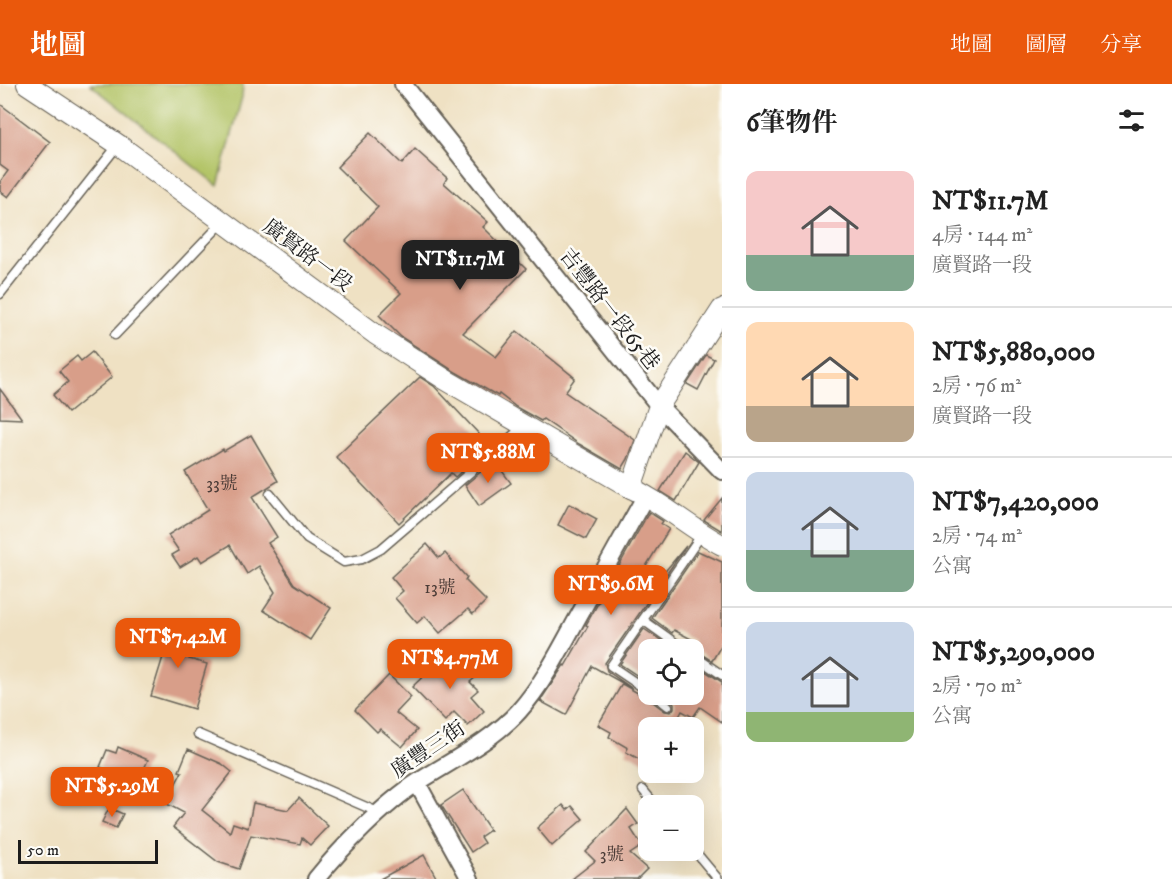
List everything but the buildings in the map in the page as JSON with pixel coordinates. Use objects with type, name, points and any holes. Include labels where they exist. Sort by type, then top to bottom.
[{"type":"street","name":"廣賢路一段","points":[[27,84],[119,145],[375,334],[446,380],[638,492],[722,545]]},
{"type":"street","name":"吉豐路一段65巷","points":[[404,84],[659,406],[722,471]]},
{"type":"street","name":"廣豐三街","points":[[316,879],[336,855],[380,813],[417,783],[484,740],[518,712],[540,683],[565,640],[638,492],[659,406],[722,309]]},
{"type":"street","points":[[417,783],[470,879]]},
{"type":"lane","points":[[0,294],[119,145]]},
{"type":"lane","points":[[115,335],[223,222]]},
{"type":"lane","points":[[270,494],[307,539],[344,562],[362,559],[381,549],[524,425]]},
{"type":"lane","points":[[638,684],[611,666],[702,534]]},
{"type":"lane","points":[[643,620],[670,639]]},
{"type":"lane","points":[[704,663],[722,675]]},
{"type":"lane","points":[[198,734],[380,813]]},
{"type":"lane","points":[[643,790],[647,795]]},
{"type":"lane","points":[[703,861],[718,879]]},
{"type":"green space","points":[[90,84],[243,84],[242,97],[218,186]]}]
